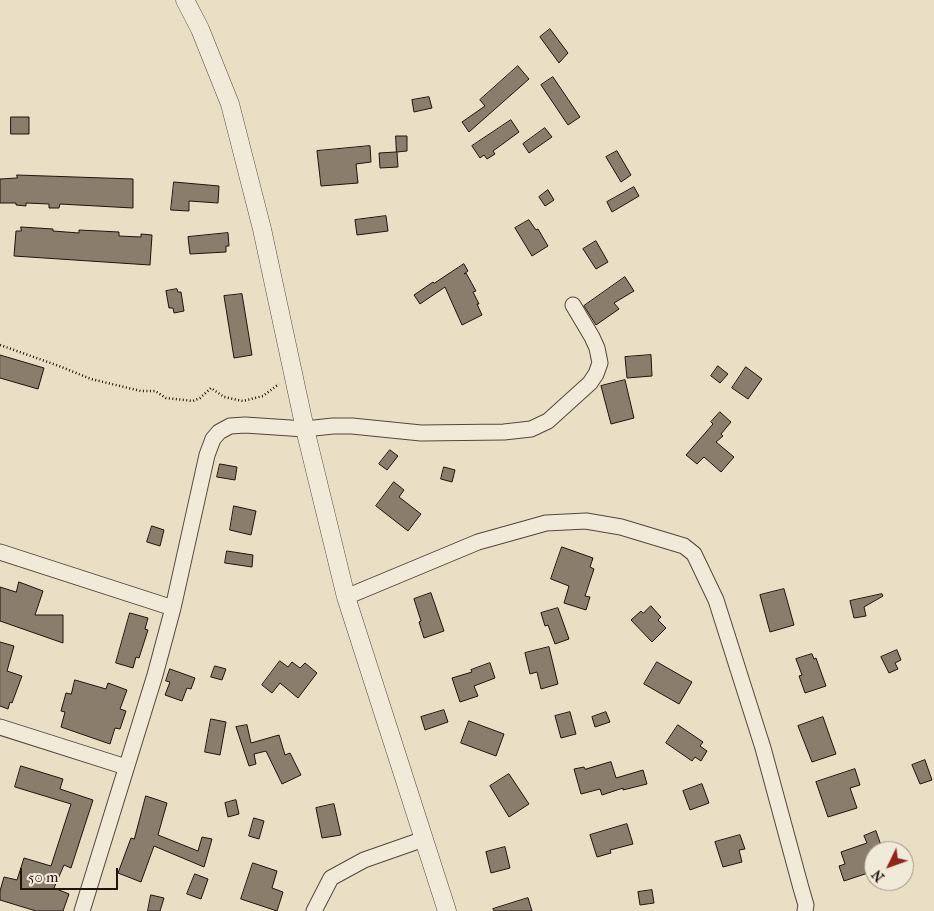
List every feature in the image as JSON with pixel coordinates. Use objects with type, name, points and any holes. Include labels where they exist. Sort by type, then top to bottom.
[{"type":"street","points":[[186,0],[200,29],[230,104],[262,229],[292,373],[346,597],[447,911]]},
{"type":"street","points":[[82,911],[155,675],[173,608],[208,455],[215,436],[230,426],[245,425],[305,429],[352,426],[421,433],[504,432],[540,425],[590,383],[600,363],[597,348],[592,337],[572,305]]},
{"type":"street","points":[[346,597],[478,542],[546,523],[586,521],[621,527],[684,546],[694,554],[716,600],[763,748],[795,862],[806,905],[805,911]]},
{"type":"street","points":[[0,552],[173,608]]},
{"type":"street","points":[[0,728],[126,767]]},
{"type":"street","points":[[314,911],[331,878],[364,860],[424,839]]},
{"type":"path","points":[[0,345],[91,379],[141,391],[155,391],[166,398],[193,401],[212,388],[224,397],[243,400],[263,396],[286,380],[292,373]]},
{"type":"building","points":[[550,29],[568,53],[559,63],[540,37]]},
{"type":"building","points":[[518,66],[529,79],[469,132],[462,122],[485,106],[480,100]]},
{"type":"building","points":[[553,77],[580,117],[568,125],[541,85]]},
{"type":"building","points":[[429,97],[432,108],[414,112],[412,100]]},
{"type":"building","points":[[11,117],[29,117],[29,134],[11,134]]},
{"type":"building","points":[[511,120],[519,132],[493,151],[495,154],[487,159],[484,155],[480,158],[472,146]]},
{"type":"building","points":[[545,128],[552,137],[529,153],[523,144]]},
{"type":"building","points":[[396,136],[407,136],[407,151],[397,152],[398,167],[380,168],[379,153],[396,152]]},
{"type":"building","points":[[370,146],[371,162],[356,164],[358,183],[321,186],[317,151]]},
{"type":"building","points":[[617,151],[631,175],[621,182],[606,157]]},
{"type":"building","points":[[17,175],[133,179],[133,208],[60,204],[59,208],[49,208],[49,204],[26,203],[26,206],[16,205],[16,203],[0,203],[0,179],[17,178]]},
{"type":"building","points":[[174,182],[219,186],[218,203],[189,201],[189,211],[171,210]]},
{"type":"building","points":[[634,187],[639,196],[612,212],[607,202]]},
{"type":"building","points":[[548,190],[554,200],[545,206],[539,197]]},
{"type":"building","points":[[386,216],[388,231],[357,235],[355,220]]},
{"type":"building","points":[[529,220],[536,230],[538,229],[548,246],[532,256],[515,228]]},
{"type":"building","points":[[21,227],[79,233],[79,230],[119,232],[119,236],[141,237],[141,234],[152,235],[150,265],[14,256],[16,231],[21,231]]},
{"type":"building","points":[[228,233],[229,246],[226,246],[226,252],[190,254],[188,237]]},
{"type":"building","points":[[596,241],[608,262],[596,269],[583,249]]},
{"type":"building","points":[[464,264],[468,271],[464,274],[466,273],[476,291],[473,292],[482,315],[462,325],[445,287],[420,304],[414,295]]},
{"type":"building","points":[[625,277],[634,291],[614,303],[619,309],[596,325],[584,306]]},
{"type":"building","points":[[177,289],[178,292],[181,292],[184,311],[174,313],[173,308],[169,308],[166,291]]},
{"type":"building","points":[[242,294],[252,355],[234,358],[224,296]]},
{"type":"building","points":[[0,355],[44,368],[38,389],[0,378]]},
{"type":"building","points":[[651,355],[652,376],[627,378],[625,357]]},
{"type":"building","points":[[718,366],[728,374],[720,383],[711,376]]},
{"type":"building","points":[[746,367],[762,379],[748,399],[732,388]]},
{"type":"building","points":[[625,380],[634,418],[611,424],[601,386]]},
{"type":"building","points":[[720,412],[731,422],[721,434],[723,436],[716,442],[734,457],[721,472],[704,457],[697,464],[686,455],[713,424],[711,422]]},
{"type":"building","points":[[390,450],[398,456],[387,470],[379,464]]},
{"type":"building","points":[[220,464],[237,467],[235,480],[217,477]]},
{"type":"building","points":[[444,467],[455,470],[452,482],[441,479]]},
{"type":"building","points":[[394,482],[404,490],[399,497],[421,514],[408,531],[376,506]]},
{"type":"building","points":[[234,506],[256,511],[251,535],[230,530]]},
{"type":"building","points":[[152,526],[164,530],[160,546],[147,542]]},
{"type":"building","points":[[562,547],[593,558],[590,567],[594,569],[585,596],[590,597],[586,610],[564,603],[569,586],[551,579]]},
{"type":"building","points":[[227,551],[253,555],[252,567],[225,563]]},
{"type":"building","points":[[19,582],[43,591],[35,615],[63,615],[63,643],[0,621],[0,587],[16,592]]},
{"type":"building","points":[[784,589],[794,625],[770,632],[760,595]]},
{"type":"building","points":[[431,593],[444,631],[424,638],[414,599]]},
{"type":"building","points":[[882,594],[883,596],[864,607],[866,616],[854,618],[850,601]]},
{"type":"building","points":[[651,606],[661,617],[658,620],[666,628],[652,642],[631,620],[641,611],[643,613]]},
{"type":"building","points":[[558,608],[569,639],[555,644],[548,625],[545,626],[541,613]]},
{"type":"building","points":[[130,613],[148,618],[145,629],[148,630],[139,658],[136,657],[133,668],[116,663]]},
{"type":"building","points":[[0,642],[14,646],[7,671],[22,676],[8,709],[0,706]]},
{"type":"building","points":[[549,647],[558,684],[541,689],[537,672],[530,674],[525,653]]},
{"type":"building","points":[[897,650],[901,660],[895,663],[898,669],[889,673],[881,657]]},
{"type":"building","points":[[812,654],[814,659],[816,658],[826,686],[805,693],[799,676],[802,675],[796,659]]},
{"type":"building","points":[[280,661],[288,667],[292,662],[300,668],[305,663],[317,673],[298,698],[280,683],[272,693],[262,685]]},
{"type":"building","points":[[657,662],[692,682],[679,704],[644,684]]},
{"type":"building","points":[[490,663],[495,678],[474,686],[478,696],[460,702],[452,678],[472,672],[471,670]]},
{"type":"building","points":[[215,666],[226,669],[222,680],[211,677]]},
{"type":"building","points":[[170,669],[195,678],[191,689],[187,688],[182,701],[165,695],[170,682],[166,681]]},
{"type":"building","points":[[75,680],[106,689],[108,683],[127,690],[120,709],[126,711],[120,729],[115,728],[110,744],[61,727],[65,712],[61,711],[66,693],[71,694]]},
{"type":"building","points":[[444,710],[448,722],[425,730],[421,717]]},
{"type":"building","points":[[570,712],[576,734],[561,738],[555,716]]},
{"type":"building","points":[[606,712],[610,722],[595,727],[592,717]]},
{"type":"building","points":[[823,717],[836,754],[812,762],[798,726]]},
{"type":"building","points":[[211,719],[226,722],[220,755],[205,752]]},
{"type":"building","points":[[469,721],[504,734],[496,756],[461,743]]},
{"type":"building","points":[[247,725],[251,743],[279,735],[285,755],[290,753],[301,775],[282,784],[266,751],[254,754],[256,764],[249,766],[236,727]]},
{"type":"building","points":[[678,725],[703,742],[700,746],[707,751],[701,761],[695,757],[692,761],[666,743]]},
{"type":"building","points":[[925,760],[932,780],[920,784],[912,765]]},
{"type":"building","points":[[611,762],[616,778],[643,770],[647,784],[623,790],[623,788],[602,795],[600,789],[581,794],[574,769],[584,767],[585,769]]},
{"type":"building","points":[[21,766],[63,779],[60,789],[93,800],[71,868],[64,865],[54,888],[69,894],[63,911],[36,911],[0,900],[0,891],[4,877],[17,880],[24,858],[51,866],[71,804],[15,787]]},
{"type":"building","points":[[855,769],[860,785],[850,788],[857,808],[828,817],[816,782]]},
{"type":"building","points":[[509,774],[529,804],[509,817],[490,786]]},
{"type":"building","points":[[702,784],[709,803],[690,810],[683,791]]},
{"type":"building","points":[[146,796],[167,803],[158,835],[198,851],[202,837],[212,839],[204,867],[154,846],[141,882],[118,873],[131,838],[134,839]]},
{"type":"building","points":[[236,800],[239,814],[228,817],[225,803]]},
{"type":"building","points":[[334,804],[341,835],[322,838],[316,808]]},
{"type":"building","points":[[254,818],[264,821],[259,839],[249,836]]},
{"type":"building","points":[[627,824],[633,844],[610,850],[611,853],[597,857],[590,835]]},
{"type":"building","points":[[876,831],[880,841],[866,841],[864,836]]},
{"type":"building","points":[[740,835],[745,849],[739,850],[742,862],[723,867],[715,842]]},
{"type":"building","points":[[864,844],[864,874],[844,881],[839,866],[845,864],[841,852]]},
{"type":"building","points":[[505,847],[510,868],[491,873],[486,852]]},
{"type":"building","points":[[253,863],[277,871],[272,888],[283,892],[277,911],[241,899]]},
{"type":"building","points":[[195,874],[208,879],[201,899],[187,894]]},
{"type":"building","points":[[652,890],[654,903],[640,905],[638,892]]},
{"type":"building","points":[[151,895],[164,898],[160,911],[148,911]]},
{"type":"building","points":[[528,898],[532,911],[494,911],[493,909]]}]
